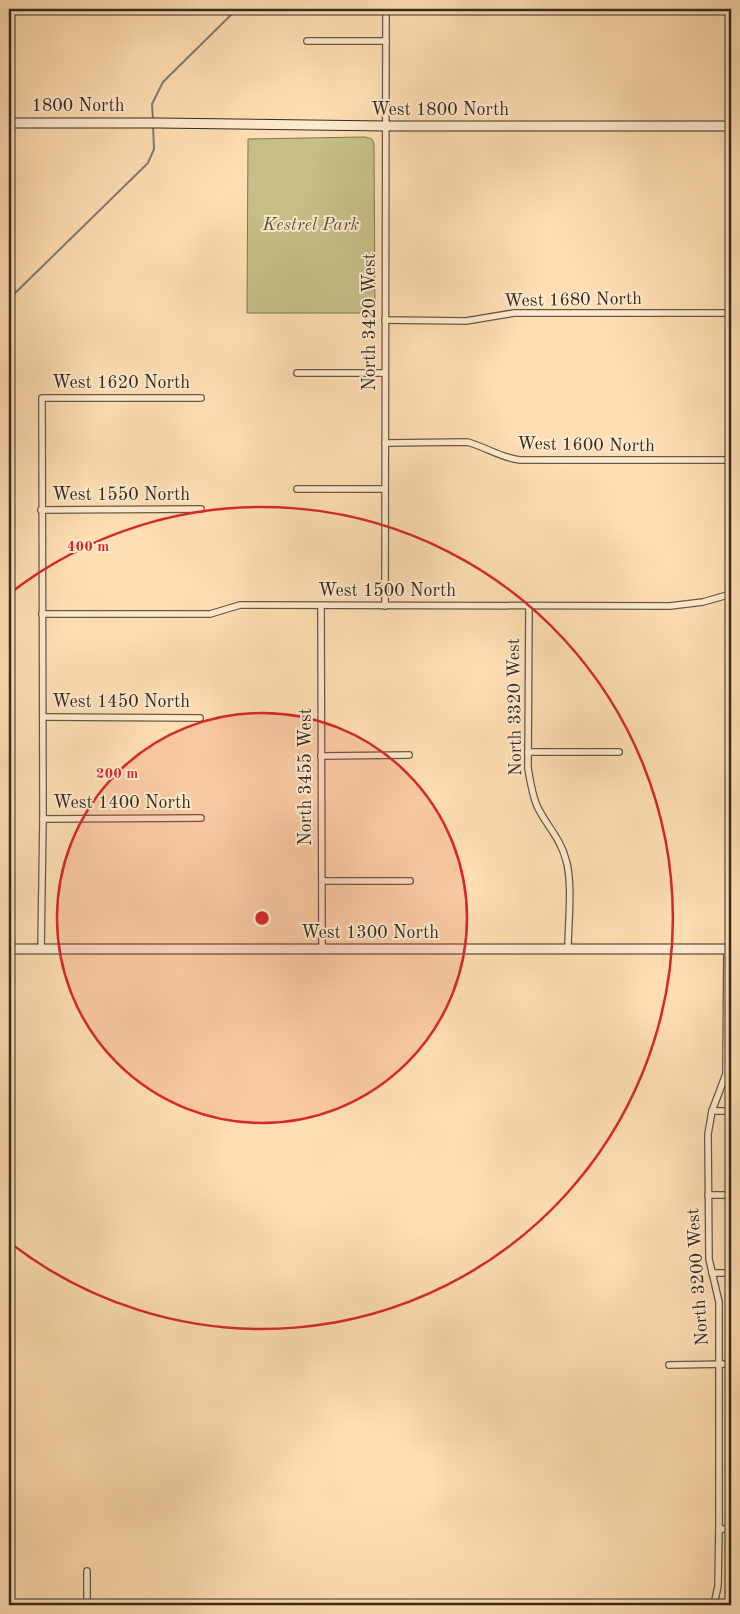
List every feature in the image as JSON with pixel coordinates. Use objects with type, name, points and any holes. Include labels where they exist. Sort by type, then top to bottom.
[{"type":"main road","name":"1800 North","points":[[9,123],[148,123]]},
{"type":"main road","name":"West 1800 North","points":[[148,123],[385,126],[731,126]]},
{"type":"main road","name":"West 1300 North","points":[[9,949],[729,949]]},
{"type":"street","name":"North 3420 West","points":[[385,606],[386,9]]},
{"type":"street","points":[[308,41],[386,41]]},
{"type":"street","name":"West 1680 North","points":[[385,320],[466,321],[514,313],[731,313]]},
{"type":"street","points":[[297,373],[385,373]]},
{"type":"street","name":"West 1620 North","points":[[41,510],[42,398],[201,398]]},
{"type":"street","name":"West 1600 North","points":[[385,443],[467,442],[507,459],[520,460],[731,460]]},
{"type":"street","points":[[297,489],[385,489]]},
{"type":"street","name":"West 1550 North","points":[[41,510],[201,509]]},
{"type":"street","points":[[41,510],[43,818],[41,949]]},
{"type":"street","name":"West 1500 North","points":[[42,614],[210,614],[240,605],[670,606],[694,604],[731,594]]},
{"type":"street","name":"North 3455 West","points":[[321,606],[322,949]]},
{"type":"street","name":"North 3320 West","points":[[529,606],[528,752],[531,785],[536,805],[561,844],[567,861],[569,878],[568,949]]},
{"type":"street","name":"West 1450 North","points":[[42,717],[200,718]]},
{"type":"street","points":[[528,752],[619,752]]},
{"type":"street","points":[[321,756],[410,755]]},
{"type":"street","name":"West 1400 North","points":[[43,818],[201,818]]},
{"type":"street","points":[[322,882],[410,881]]},
{"type":"street","name":"North 3200 West","points":[[714,1605],[718,1586],[719,1529],[719,1302],[709,1259],[708,1134],[712,1111],[726,1074],[729,1034],[729,949]]},
{"type":"street","points":[[712,1111],[731,1111]]},
{"type":"street","points":[[708,1195],[731,1195]]},
{"type":"street","points":[[712,1273],[731,1273]]},
{"type":"street","points":[[669,1365],[731,1364]]},
{"type":"street","points":[[719,1529],[731,1529]]},
{"type":"street","points":[[87,1571],[87,1605]]},
{"type":"green space","name":"Kestrel Park","points":[[365,137],[372,139],[374,144],[375,313],[247,313],[248,139]]},
{"type":"waterway","points":[[153,120],[152,104],[163,82],[237,9]]},
{"type":"waterway","points":[[9,299],[148,163],[154,149],[153,125]]}]
